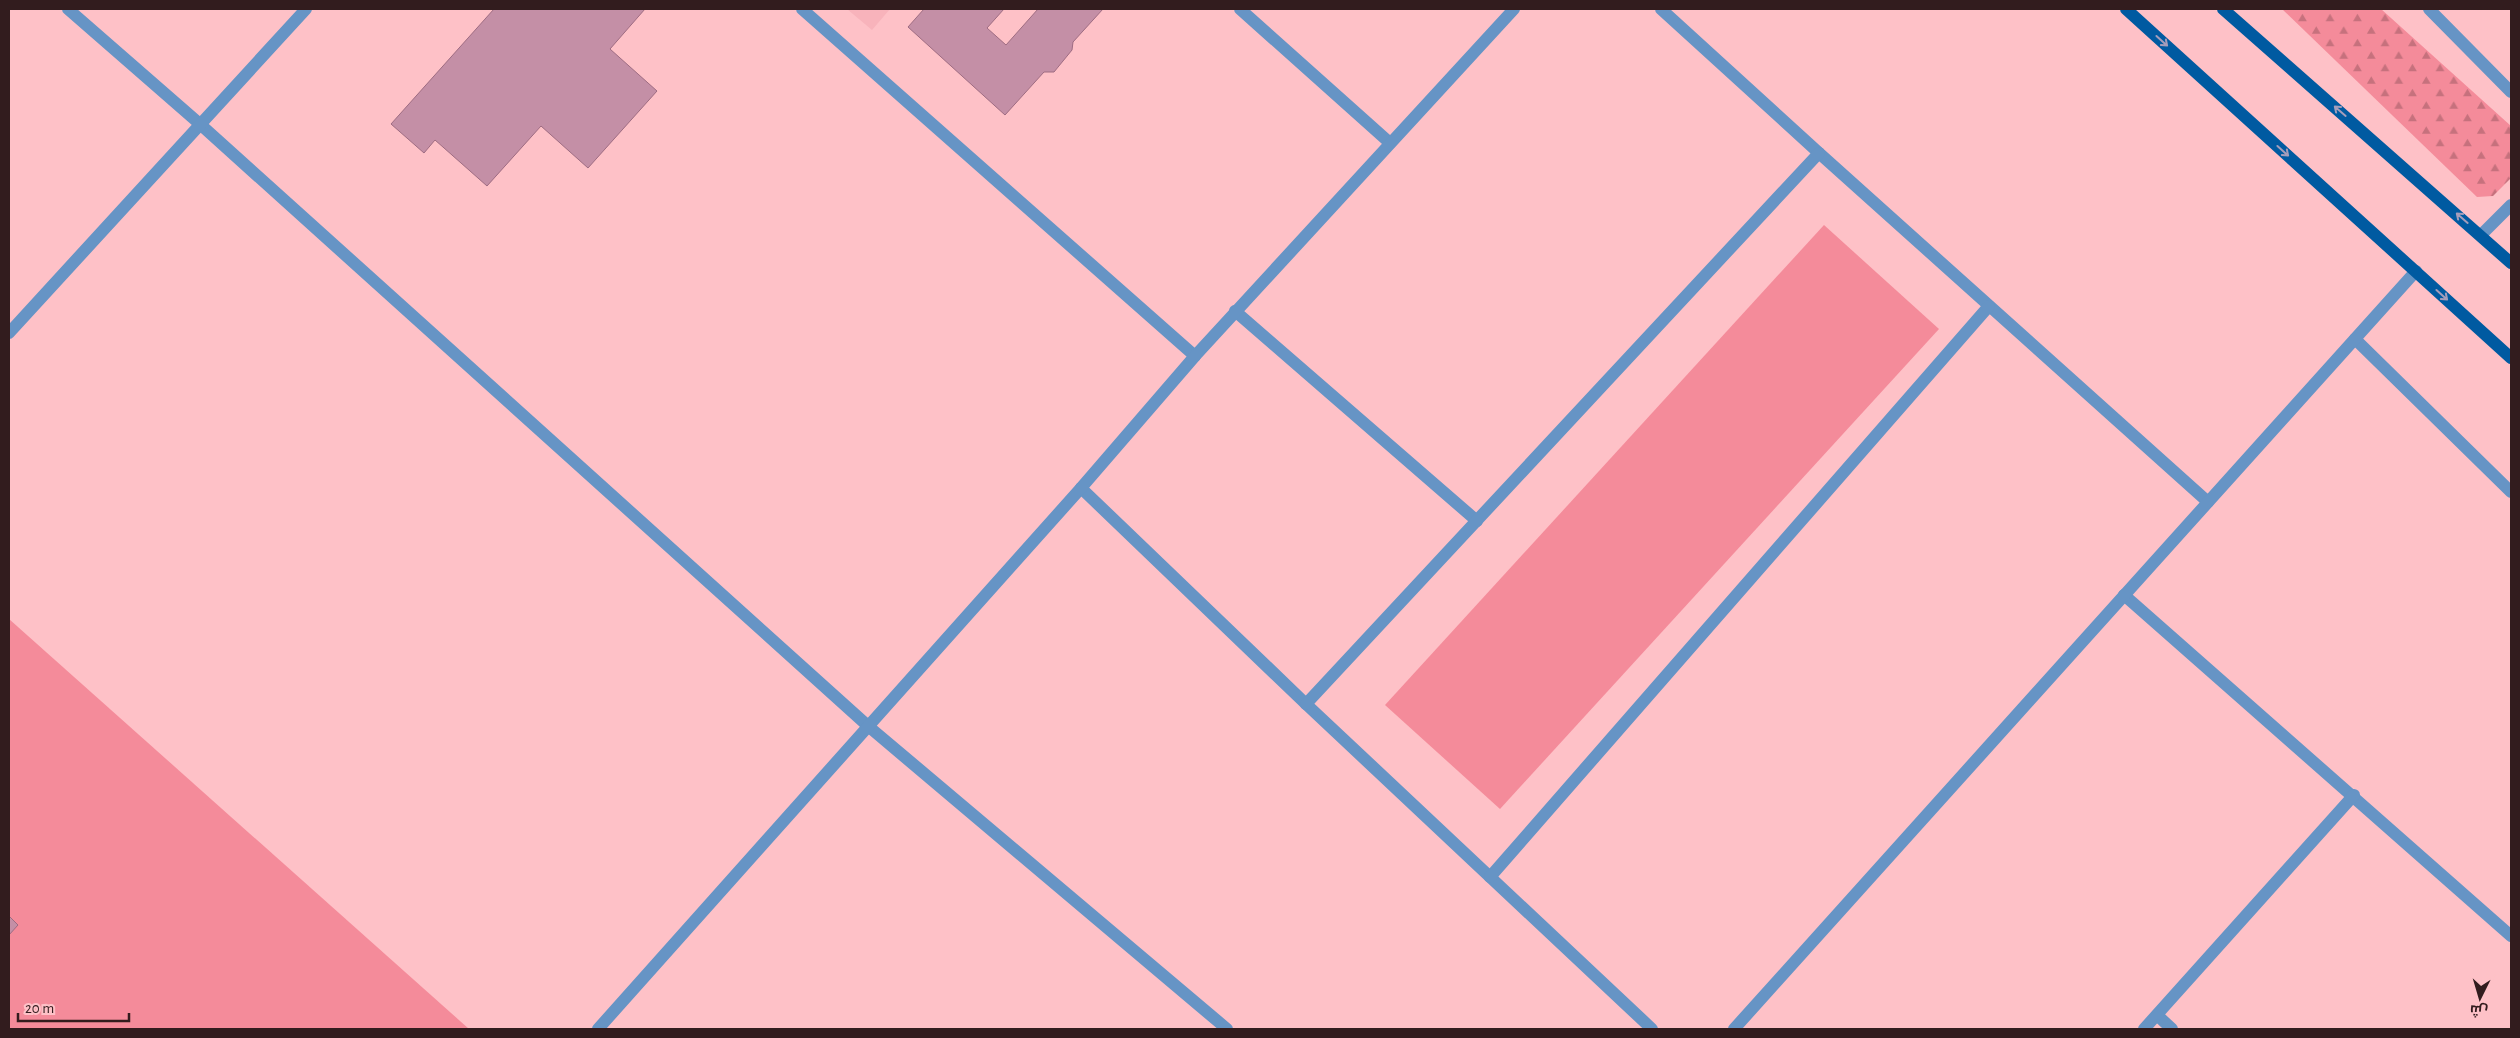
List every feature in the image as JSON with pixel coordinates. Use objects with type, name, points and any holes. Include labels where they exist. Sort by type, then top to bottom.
[{"type":"main road","points":[[2126,9],[2511,358]]},
{"type":"main road","points":[[2222,9],[2511,263]]},
{"type":"street","points":[[68,9],[201,125],[868,726],[1227,1029]]},
{"type":"street","points":[[9,332],[306,9]]},
{"type":"street","points":[[802,9],[1195,356]]},
{"type":"street","points":[[1240,9],[1390,143]]},
{"type":"street","points":[[598,1029],[1081,488],[1235,311],[1514,9]]},
{"type":"street","points":[[1661,9],[1818,153],[2208,502]]},
{"type":"street","points":[[2429,9],[2511,92]]},
{"type":"street","points":[[1306,704],[1818,153]]},
{"type":"street","points":[[2481,235],[2511,205]]},
{"type":"street","points":[[1734,1029],[2416,271]]},
{"type":"street","points":[[1490,877],[1990,306]]},
{"type":"street","points":[[1235,311],[1477,521]]},
{"type":"street","points":[[2355,339],[2511,492]]},
{"type":"street","points":[[1081,488],[1306,704],[1652,1029]]},
{"type":"street","points":[[2124,595],[2511,936]]},
{"type":"street","points":[[2144,1029],[2354,796]]},
{"type":"street","points":[[2157,1015],[2172,1029]]},
{"type":"shaded area","points":[[847,9],[890,9],[872,30]]},
{"type":"green space","points":[[2282,9],[2381,9],[2511,126],[2511,178],[2493,196],[2477,197]]},
{"type":"green space","points":[[1824,225],[1939,329],[1500,809],[1385,705]]},
{"type":"green space","points":[[9,619],[469,1029],[9,1029]]},
{"type":"building","points":[[494,9],[645,9],[610,49],[657,91],[588,168],[541,126],[487,186],[435,140],[424,153],[391,124]]},
{"type":"building","points":[[924,9],[1004,9],[987,28],[1006,45],[1038,9],[1103,9],[1073,42],[1072,50],[1054,72],[1044,72],[1005,115],[908,27]]},
{"type":"building","points":[[9,916],[18,925],[9,935]]}]
